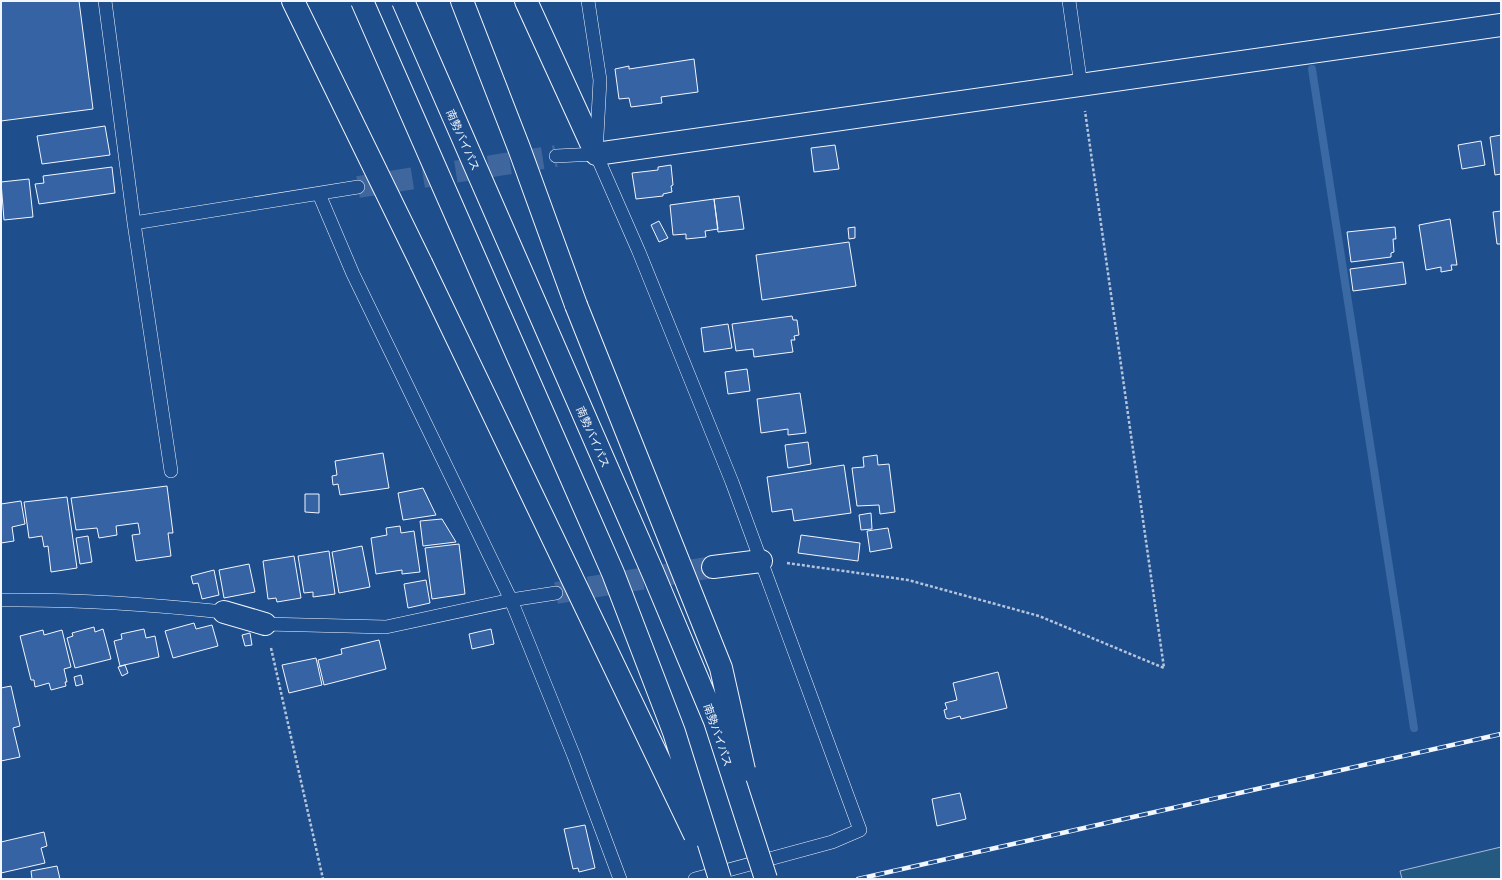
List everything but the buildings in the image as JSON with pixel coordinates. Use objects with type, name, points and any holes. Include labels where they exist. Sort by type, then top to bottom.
[{"type":"main road","points":[[293,1],[421,263],[716,879]]},
{"type":"main road","points":[[362,1],[614,573],[674,732],[720,879]]},
{"type":"main road","name":"南勢バイパス","points":[[403,1],[715,721],[767,879]]},
{"type":"main road","points":[[462,1],[519,148],[576,305],[721,668],[767,879]]},
{"type":"main road","points":[[526,1],[596,154],[1501,25]]},
{"type":"main road","points":[[713,567],[761,561]]},
{"type":"main road","points":[[224,612],[265,624]]},
{"type":"lane","points":[[104,1],[134,222],[171,471]]},
{"type":"lane","points":[[588,1],[600,80],[596,154],[639,252],[732,482],[860,830],[832,842],[695,879]]},
{"type":"lane","points":[[1068,1],[1081,86]]},
{"type":"lane","points":[[556,156],[596,154]]},
{"type":"lane","points":[[134,222],[358,187]]},
{"type":"lane","points":[[319,194],[352,274],[511,600],[574,756],[620,879]]},
{"type":"lane","points":[[265,624],[386,628],[511,600],[556,592]]},
{"type":"lane","points":[[1,600],[46,599],[139,603],[224,612]]},
{"type":"path","points":[[761,561],[785,562],[908,580],[1039,616],[1164,668],[1081,86]]},
{"type":"path","points":[[265,624],[323,879]]},
{"type":"shaded area","points":[[1501,847],[1501,879],[1402,879],[1400,871]]},
{"type":"waterway","points":[[1312,69],[1414,728]]},
{"type":"tunnel","points":[[358,187],[556,156]]},
{"type":"tunnel","points":[[556,593],[713,567]]},
{"type":"railway","points":[[858,879],[1501,734]]}]
